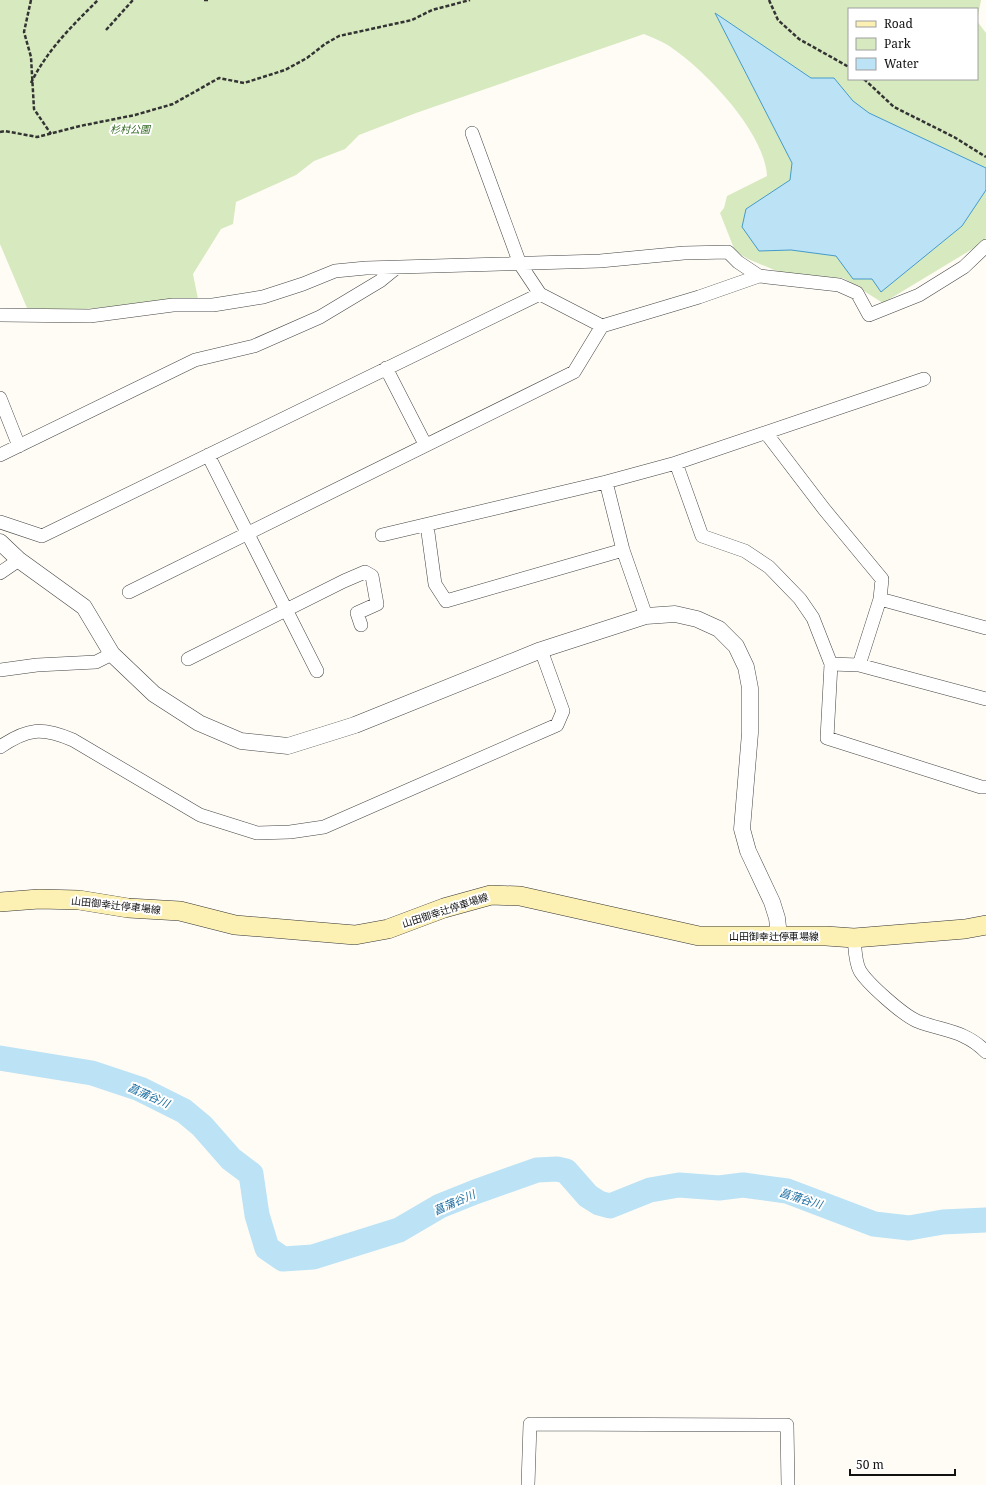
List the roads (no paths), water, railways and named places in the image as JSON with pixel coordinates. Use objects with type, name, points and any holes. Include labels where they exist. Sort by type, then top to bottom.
[{"type":"main road","name":"山田御幸辻停車場線","points":[[0,902],[38,899],[79,900],[128,908],[180,911],[235,925],[355,936],[388,929],[444,908],[491,895],[520,896],[699,936],[854,938],[965,929],[986,925]]},
{"type":"street","points":[[472,133],[520,264],[540,294],[602,326]]},
{"type":"street","points":[[129,592],[425,444],[574,372],[602,326],[699,297],[759,276],[839,285],[857,293],[869,315],[919,295],[964,267],[986,246]]},
{"type":"street","points":[[0,315],[90,316],[173,306],[213,305],[263,297],[303,284],[335,271],[600,261],[684,253],[728,252],[738,262],[759,276]]},
{"type":"street","points":[[0,455],[195,360],[254,346],[320,317],[380,281],[396,268]]},
{"type":"street","points":[[0,522],[42,536],[540,294]]},
{"type":"street","points":[[386,368],[425,444]]},
{"type":"street","points":[[382,535],[606,482],[676,463],[924,379]]},
{"type":"street","points":[[0,398],[19,446]]},
{"type":"street","points":[[766,433],[824,509],[882,579],[880,599],[859,665]]},
{"type":"street","points":[[208,455],[317,671]]},
{"type":"street","points":[[676,463],[702,536],[745,551],[769,567],[800,599],[813,618],[830,664],[827,738],[981,787],[986,787]]},
{"type":"street","points":[[606,482],[623,550],[646,616]]},
{"type":"street","points":[[427,525],[435,584],[446,601],[623,550]]},
{"type":"street","points":[[0,542],[19,560],[84,607],[112,654],[154,694],[198,723],[241,740],[288,746],[355,725],[541,650],[646,616],[675,614],[697,619],[719,629],[736,646],[746,667],[750,688],[750,733],[742,829],[748,851],[772,902],[777,918],[779,936]]},
{"type":"street","points":[[0,574],[19,560]]},
{"type":"street","points":[[188,659],[365,572],[372,576],[377,604],[357,613],[361,625]]},
{"type":"street","points":[[880,599],[986,628]]},
{"type":"street","points":[[0,747],[16,736],[35,731],[53,732],[73,740],[200,815],[257,833],[290,832],[324,827],[558,725],[563,711],[541,650]]},
{"type":"street","points":[[0,670],[37,665],[96,662],[112,654]]},
{"type":"street","points":[[830,664],[859,665],[986,699]]},
{"type":"street","points":[[854,938],[860,970],[893,1005],[916,1021],[954,1031],[981,1046],[986,1052]]},
{"type":"street","points":[[528,1485],[530,1424],[787,1424],[788,1485]]},
{"type":"water","points":[[715,13],[811,78],[834,78],[853,101],[869,113],[986,168],[986,190],[962,226],[881,292],[872,279],[853,279],[836,256],[791,250],[759,251],[742,227],[746,209],[790,180],[792,163]]},
{"type":"waterway","name":"菖蒲谷川","points":[[0,1058],[92,1073],[140,1089],[184,1111],[202,1126],[231,1159],[251,1174],[257,1215],[267,1248],[283,1259],[313,1257],[399,1230],[440,1206],[537,1170],[557,1169],[566,1171],[588,1196],[599,1203],[610,1206],[650,1190],[679,1185],[719,1188],[743,1185],[787,1191],[874,1224],[909,1228],[943,1222],[986,1220]]},
{"type":"park label","name":"杉村公園","points":[[130,129]]}]
